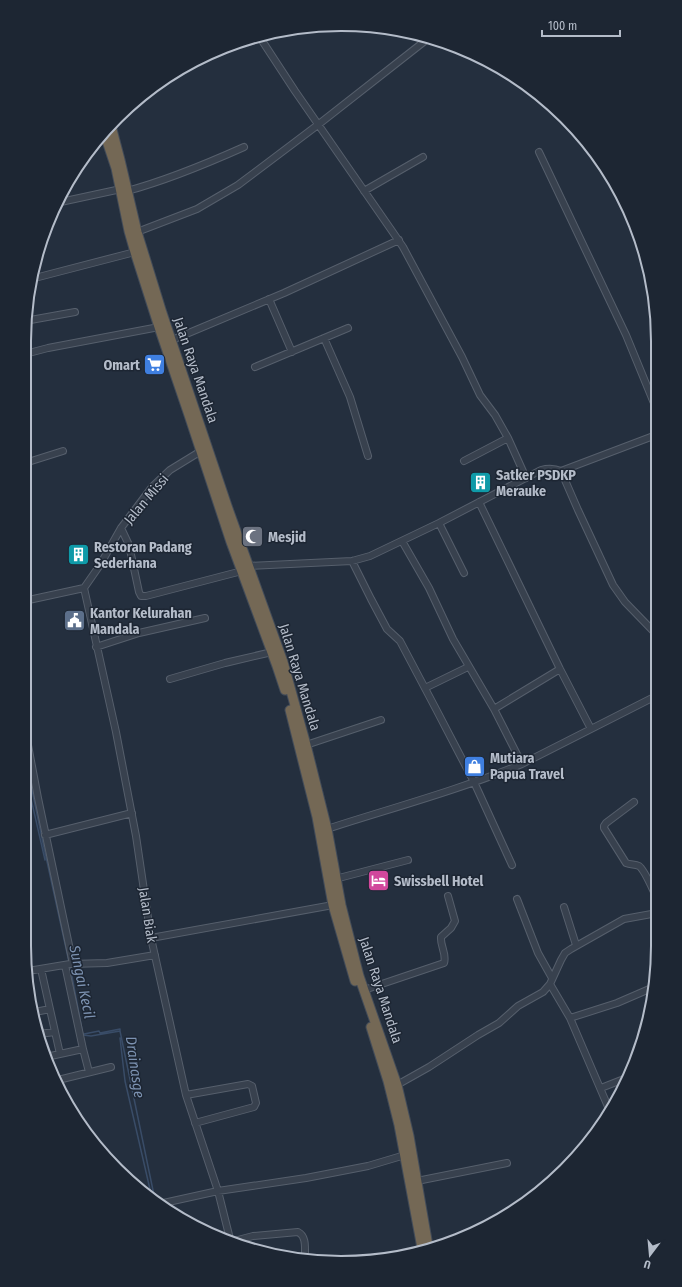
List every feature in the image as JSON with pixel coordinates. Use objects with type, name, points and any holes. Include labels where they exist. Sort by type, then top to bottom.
[{"type":"highway","name":"Jalan Raya Mandala","points":[[112,133],[120,160],[129,231],[135,252],[159,314],[172,340],[303,746],[327,829],[340,905],[399,1124],[421,1245]]},
{"type":"highway","name":"Jalan Raya Mandala","points":[[106,139],[137,232],[159,314],[159,327],[231,542],[245,568],[283,662],[303,746],[333,905],[353,974],[397,1085],[409,1136],[428,1243]]},
{"type":"street","points":[[263,42],[295,91],[399,240],[413,263],[480,395],[495,415],[508,438],[526,478]]},
{"type":"street","points":[[137,232],[197,209],[238,184],[319,124],[424,43]]},
{"type":"street","points":[[64,201],[157,183],[244,148]]},
{"type":"street","points":[[539,152],[626,335],[651,396]]},
{"type":"street","points":[[364,191],[423,157]]},
{"type":"street","points":[[172,340],[269,300],[399,240]]},
{"type":"street","points":[[38,277],[135,252]]},
{"type":"street","points":[[269,300],[292,352]]},
{"type":"street","points":[[32,319],[75,312]]},
{"type":"street","points":[[31,352],[55,346],[159,327]]},
{"type":"street","points":[[255,367],[348,328]]},
{"type":"street","points":[[324,338],[350,397],[368,456]]},
{"type":"street","points":[[121,528],[129,545],[141,596],[146,596],[245,568],[352,561],[370,556],[402,541],[545,469],[555,469],[561,471],[651,437]]},
{"type":"street","points":[[464,461],[508,438]]},
{"type":"street","points":[[31,461],[63,451]]},
{"type":"street","name":"Jalan Missi","points":[[84,588],[100,565],[121,528],[143,498],[162,476],[186,459],[201,451]]},
{"type":"street","points":[[561,471],[613,585],[625,602],[651,629]]},
{"type":"street","points":[[479,502],[560,669],[591,729]]},
{"type":"street","points":[[439,523],[464,573]]},
{"type":"street","points":[[402,541],[429,588],[453,639],[494,709],[522,764]]},
{"type":"street","points":[[352,561],[370,599],[387,629],[400,641],[425,688],[474,782],[512,865]]},
{"type":"street","points":[[31,599],[84,588]]},
{"type":"street","name":"Jalan Biak","points":[[84,588],[116,732],[132,813],[151,938],[186,1095],[218,1191],[229,1235]]},
{"type":"street","points":[[96,647],[139,633],[205,618]]},
{"type":"street","points":[[170,679],[225,663],[272,652]]},
{"type":"street","points":[[425,688],[468,666]]},
{"type":"street","points":[[494,709],[560,669]]},
{"type":"street","points":[[327,829],[474,782],[522,764],[651,699]]},
{"type":"street","points":[[303,746],[381,720]]},
{"type":"street","points":[[31,761],[69,964],[83,1049],[89,1072]]},
{"type":"street","points":[[634,802],[606,823],[604,828],[626,863],[636,865],[641,868],[651,887]]},
{"type":"street","points":[[45,835],[132,813]]},
{"type":"street","points":[[335,879],[408,860]]},
{"type":"street","points":[[364,990],[444,963],[445,958],[441,944],[442,937],[451,928],[455,921],[448,896]]},
{"type":"street","points":[[516,899],[538,953],[570,1018],[607,1104]]},
{"type":"street","points":[[151,938],[333,905]]},
{"type":"street","points":[[564,907],[576,945]]},
{"type":"street","points":[[397,1085],[429,1067],[499,1023],[518,1006],[543,992],[551,981],[565,953],[576,945],[624,919],[651,914]]},
{"type":"street","points":[[32,970],[69,964],[107,962],[155,955]]},
{"type":"street","points":[[41,969],[60,1054]]},
{"type":"street","points":[[570,1018],[617,1004],[647,990]]},
{"type":"street","points":[[38,1011],[50,1009]]},
{"type":"street","points":[[44,1033],[55,1032]]},
{"type":"street","points":[[51,1056],[83,1049]]},
{"type":"street","points":[[61,1079],[111,1067]]},
{"type":"street","points":[[601,1088],[620,1080]]},
{"type":"street","points":[[186,1095],[248,1084],[251,1085],[252,1088],[256,1103],[254,1107],[195,1123]]},
{"type":"street","points":[[167,1202],[218,1191],[334,1173],[368,1166],[405,1155]]},
{"type":"street","points":[[417,1181],[507,1163]]},
{"type":"street","points":[[240,1240],[254,1236],[298,1232],[304,1237],[305,1253]]},
{"type":"waterway","name":"Sungai Kecil","points":[[31,785],[69,962]]},
{"type":"waterway","name":"Sungai Kecil","points":[[31,799],[45,860]]},
{"type":"waterway","name":"Sungai Kecil","points":[[70,966],[83,1035],[91,1036],[120,1031],[154,1193]]},
{"type":"waterway","name":"Sungai Kecil","points":[[84,1034],[99,1031],[100,1033],[120,1029],[120,1032]]},
{"type":"waterway","name":"Drainasge","points":[[120,1038],[125,1081],[150,1190]]},
{"type":"place","name":"Omart","points":[[155,365]]},
{"type":"place","name":"Satker PSDKP Merauke","points":[[481,483]]},
{"type":"place","name":"Mesjid","points":[[252,537]]},
{"type":"place","name":"Restoran Padang Sederhana","points":[[78,555]]},
{"type":"place","name":"Kantor Kelurahan Mandala","points":[[74,621]]},
{"type":"place","name":"Mutiara Papua Travel","points":[[475,766]]},
{"type":"place","name":"Swissbell Hotel","points":[[379,881]]}]
